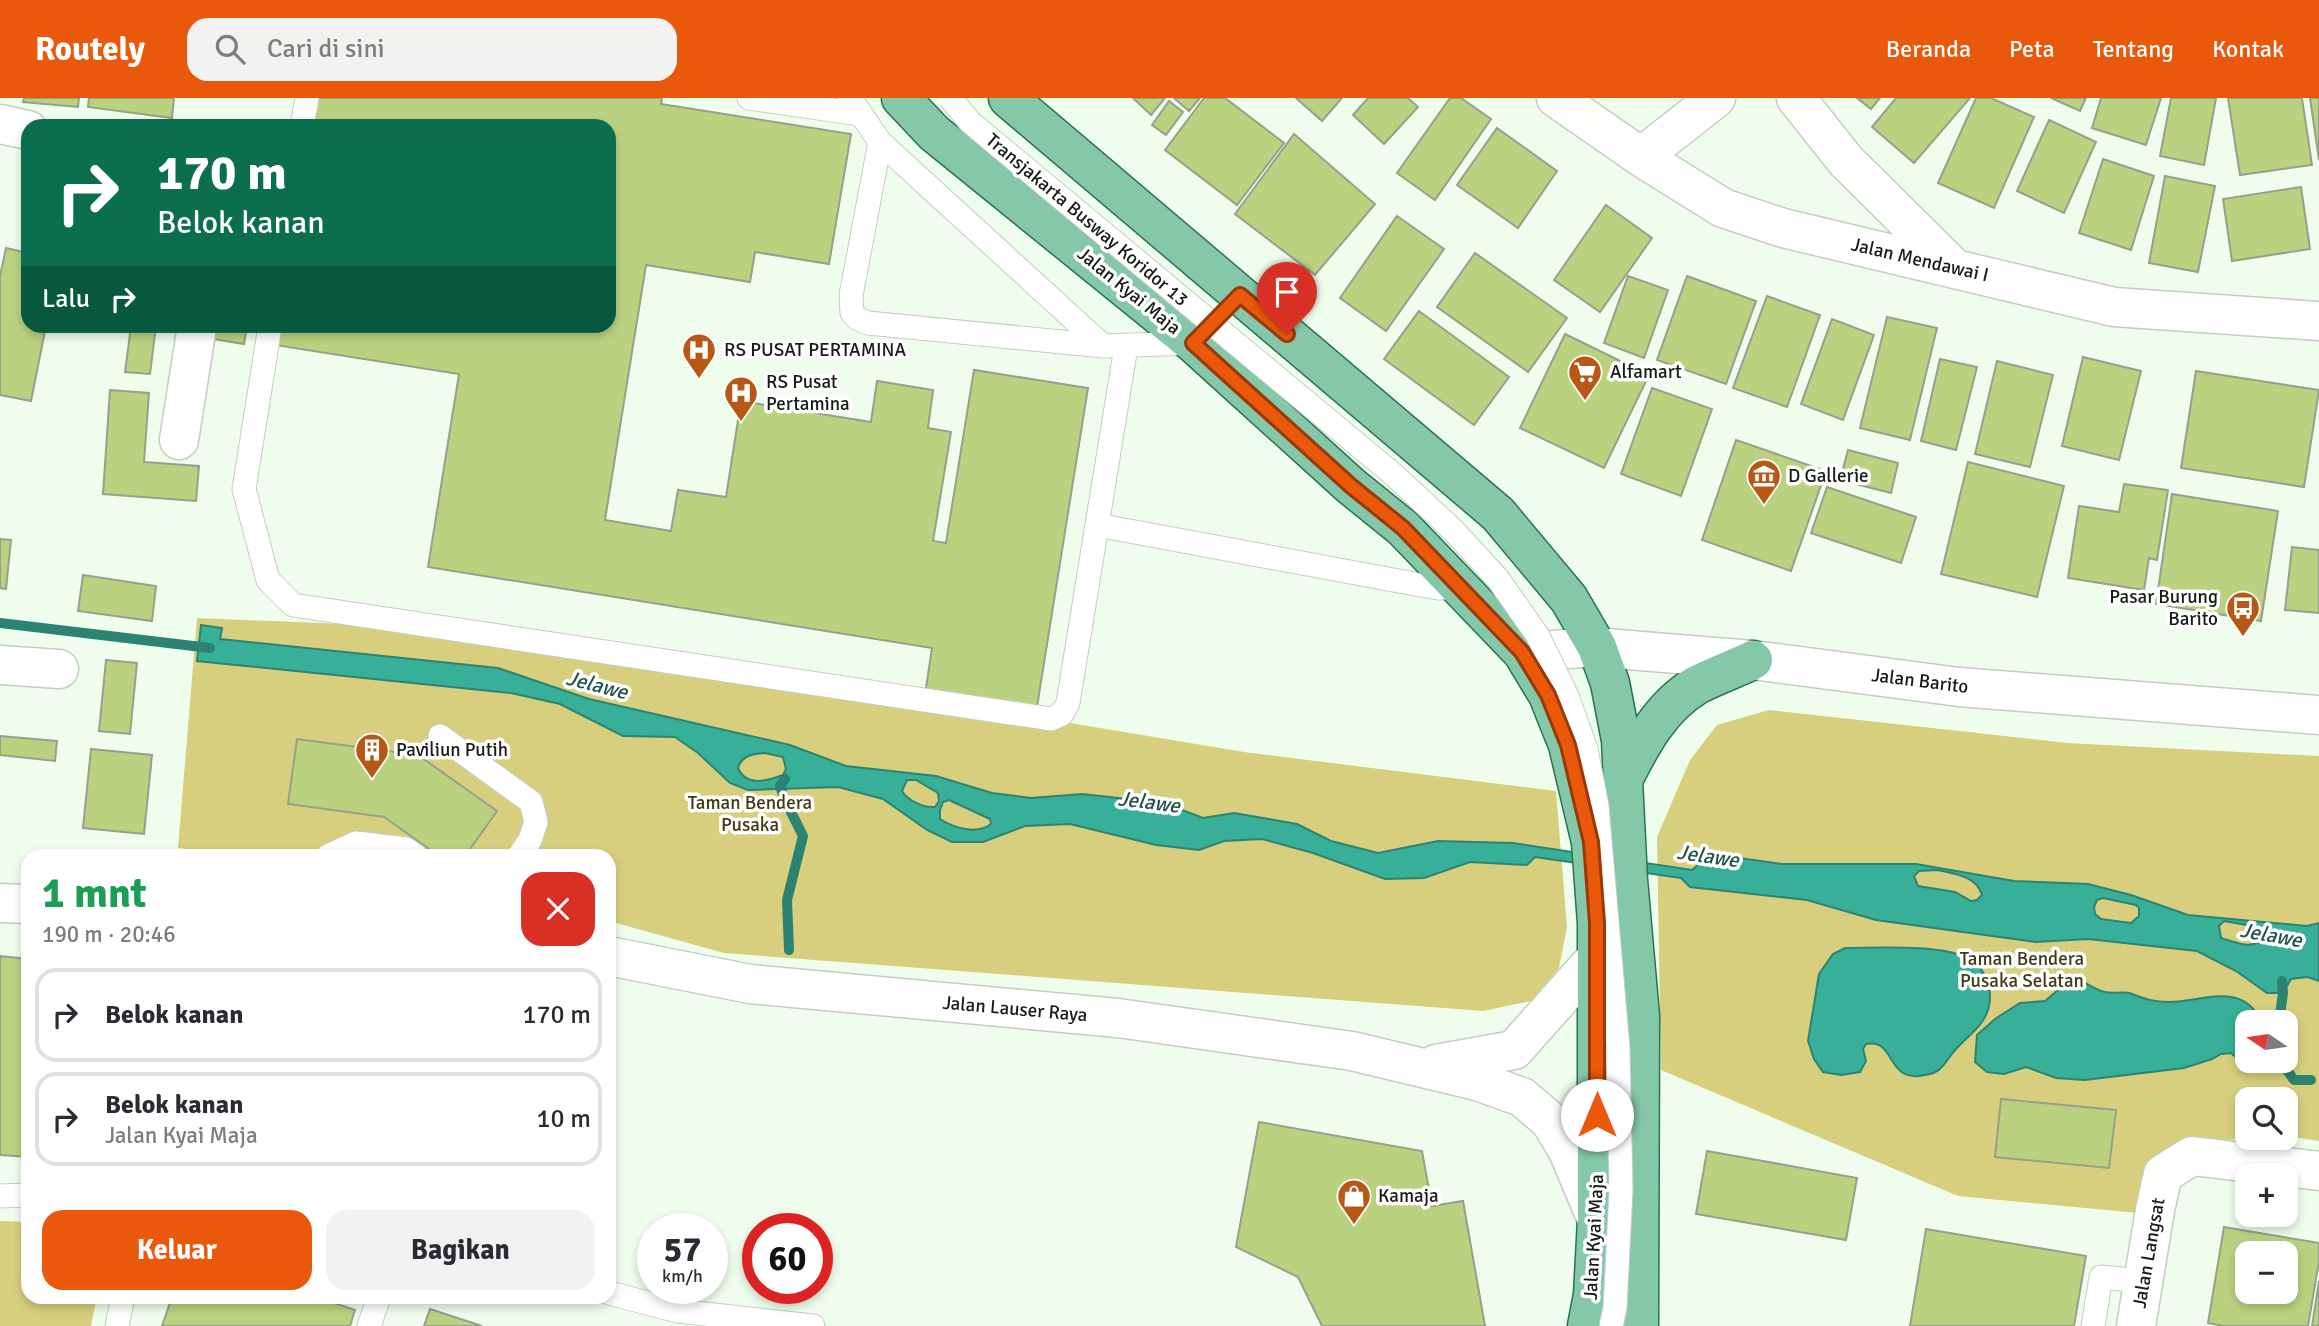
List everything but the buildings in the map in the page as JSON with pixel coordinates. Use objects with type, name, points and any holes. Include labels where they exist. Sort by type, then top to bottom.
[{"type":"main road","name":"Jalan Kyai Maja","points":[[901,98],[934,133],[1193,343],[1351,486],[1403,528],[1522,652],[1548,695],[1610,862],[1640,1016],[1639,1326]]},
{"type":"main road","name":"Jalan Kyai Maja","points":[[1008,98],[1498,514],[1569,599],[1597,647],[1610,683],[1621,740],[1623,780],[1597,957],[1597,1220],[1593,1294],[1587,1326]]},
{"type":"main road","points":[[1193,343],[1240,295]]},
{"type":"main road","points":[[1623,780],[1643,741],[1667,710],[1695,686],[1753,660]]},
{"type":"street","name":"Jalan Mendawai I","points":[[1556,98],[1723,208],[1783,228],[2114,307],[2319,321]]},
{"type":"street","points":[[1642,157],[1716,98]]},
{"type":"street","points":[[1796,98],[1846,161],[1954,268]]},
{"type":"street","points":[[0,124],[21,128]]},
{"type":"street","points":[[179,440],[196,333]]},
{"type":"street","name":"Jalan Barito","points":[[1522,652],[1597,647],[1753,660],[1959,687],[2319,715]]},
{"type":"street","points":[[0,666],[59,670]]},
{"type":"street","points":[[0,903],[21,904]]},
{"type":"street","name":"Jalan Lauser Raya","points":[[616,957],[750,984],[1118,1018],[1352,1051],[1477,1081],[1522,1097],[1550,1121],[1568,1151],[1597,1220]]},
{"type":"street","name":"Jalan Lauser Raya","points":[[1420,1066],[1514,1050],[1597,957]]},
{"type":"street","name":"Jalan Langsat","points":[[2136,1326],[2163,1174],[2193,1156],[2319,1171]]},
{"type":"lane","points":[[303,119],[307,98]]},
{"type":"lane","points":[[749,98],[854,106],[880,142],[1114,346]]},
{"type":"lane","name":"Transjakarta Busway Koridor 13","points":[[950,98],[970,122],[1394,475],[1454,531],[1498,579],[1538,636],[1567,696],[1586,749],[1597,806],[1618,1048],[1621,1190],[1615,1308],[1611,1326]]},
{"type":"lane","points":[[880,142],[852,295],[852,313],[858,319],[869,323],[1114,346],[1193,343]]},
{"type":"lane","points":[[269,333],[244,489],[268,580],[293,605],[1051,719],[1062,714],[1068,703],[1097,524],[1114,346]]},
{"type":"lane","points":[[1097,524],[1415,584],[1459,587]]},
{"type":"lane","points":[[440,736],[531,803],[536,822],[524,849]]},
{"type":"lane","points":[[343,849],[356,843],[406,849]]},
{"type":"lane","points":[[0,1196],[21,1195]]},
{"type":"lane","points":[[2093,1326],[2101,1277],[2143,1281]]},
{"type":"lane","points":[[616,1296],[676,1318],[814,1326]]},
{"type":"lane","points":[[117,1326],[122,1304]]},
{"type":"lane","points":[[369,1326],[377,1304]]},
{"type":"green space","name":"Taman Bendera Pusaka","points":[[197,618],[518,631],[1244,752],[1556,791],[1567,927],[1559,968],[1531,1001],[1483,1011],[724,953],[616,923],[616,849],[178,848]]},
{"type":"green space","name":"Taman Bendera Pusaka Selatan","points":[[1769,710],[2067,743],[2319,756],[2319,1141],[2298,1138],[2298,1087],[2235,1087],[2235,1139],[2210,1141],[2159,1215],[1958,1196],[1661,1070],[1657,837],[1690,760],[1717,725]]},
{"type":"green space","points":[[0,1221],[21,1222],[21,1304],[96,1304],[91,1326],[0,1326]]},
{"type":"water","points":[[201,625],[222,628],[220,639],[498,668],[589,699],[790,745],[846,766],[936,776],[992,793],[1031,798],[1082,794],[1164,803],[1203,818],[1234,813],[1297,824],[1331,841],[1378,853],[1438,841],[1513,843],[1692,870],[1711,854],[1782,864],[1916,864],[2014,881],[2088,884],[2131,895],[2188,915],[2307,926],[2319,923],[2319,981],[2307,977],[2291,979],[2283,993],[2267,993],[2236,971],[2197,951],[2088,939],[2036,942],[1876,920],[1807,900],[1690,887],[1681,878],[1535,857],[1527,865],[1470,862],[1424,878],[1385,879],[1313,853],[1262,839],[1224,841],[1199,850],[1156,845],[1070,824],[1025,826],[983,842],[952,842],[927,830],[883,799],[838,787],[748,790],[730,783],[698,753],[675,737],[623,736],[560,704],[511,693],[197,661]],"holes":[[[765,753],[783,757],[786,769],[783,775],[770,779],[758,781],[746,778],[738,768],[748,756]],[[907,780],[916,780],[938,793],[939,801],[935,807],[926,806],[902,791]],[[949,800],[990,819],[991,824],[972,830],[959,827],[940,819],[943,802]],[[1938,870],[1965,877],[1975,884],[1982,895],[1971,901],[1955,892],[1918,886],[1914,876],[1919,871]],[[2103,898],[2136,905],[2139,908],[2139,916],[2131,923],[2101,919],[2095,914],[2097,900]],[[2224,921],[2258,927],[2263,938],[2249,945],[2221,938],[2219,926]]]},
{"type":"water","points":[[1845,948],[1925,949],[1967,958],[1981,970],[1989,986],[1987,1013],[1979,1026],[1943,1066],[1931,1074],[1912,1076],[1903,1073],[1883,1048],[1876,1044],[1866,1044],[1863,1049],[1866,1061],[1860,1072],[1841,1075],[1823,1072],[1814,1059],[1808,1041],[1819,974],[1833,954]]},
{"type":"water","points":[[2085,983],[2108,993],[2129,993],[2145,999],[2169,1002],[2233,997],[2244,1001],[2254,1010],[2235,1010],[2235,1056],[2231,1053],[2221,1054],[2184,1068],[2085,1080],[2056,1078],[2026,1067],[2004,1074],[1987,1072],[1975,1062],[1977,1035],[1995,1019],[2020,1003],[2045,1001],[2064,985]]},
{"type":"waterway","name":"Jelawe","points":[[0,623],[210,648]]},
{"type":"waterway","points":[[785,779],[780,786],[803,836],[787,900],[789,950]]},
{"type":"waterway","points":[[2281,1010],[2282,981]]},
{"type":"waterway","points":[[2289,1073],[2294,1080],[2311,1080]]},
{"type":"place","name":"RS PUSAT PERTAMINA","points":[[699,380]]},
{"type":"place","name":"Alfamart","points":[[1585,402]]},
{"type":"place","name":"RS Pusat Pertamina","points":[[741,423]]},
{"type":"place","name":"D Gallerie","points":[[1764,506]]},
{"type":"place","name":"Pasar Burung Barito","points":[[2243,638]]},
{"type":"place","name":"Paviliun Putih","points":[[372,780]]},
{"type":"place","name":"Kamaja","points":[[1354,1226]]},
{"type":"route","points":[[1287,334],[1240,295],[1193,343],[1351,486],[1403,528],[1522,652],[1548,695],[1568,745],[1591,842],[1597,923],[1597,1115]]}]
